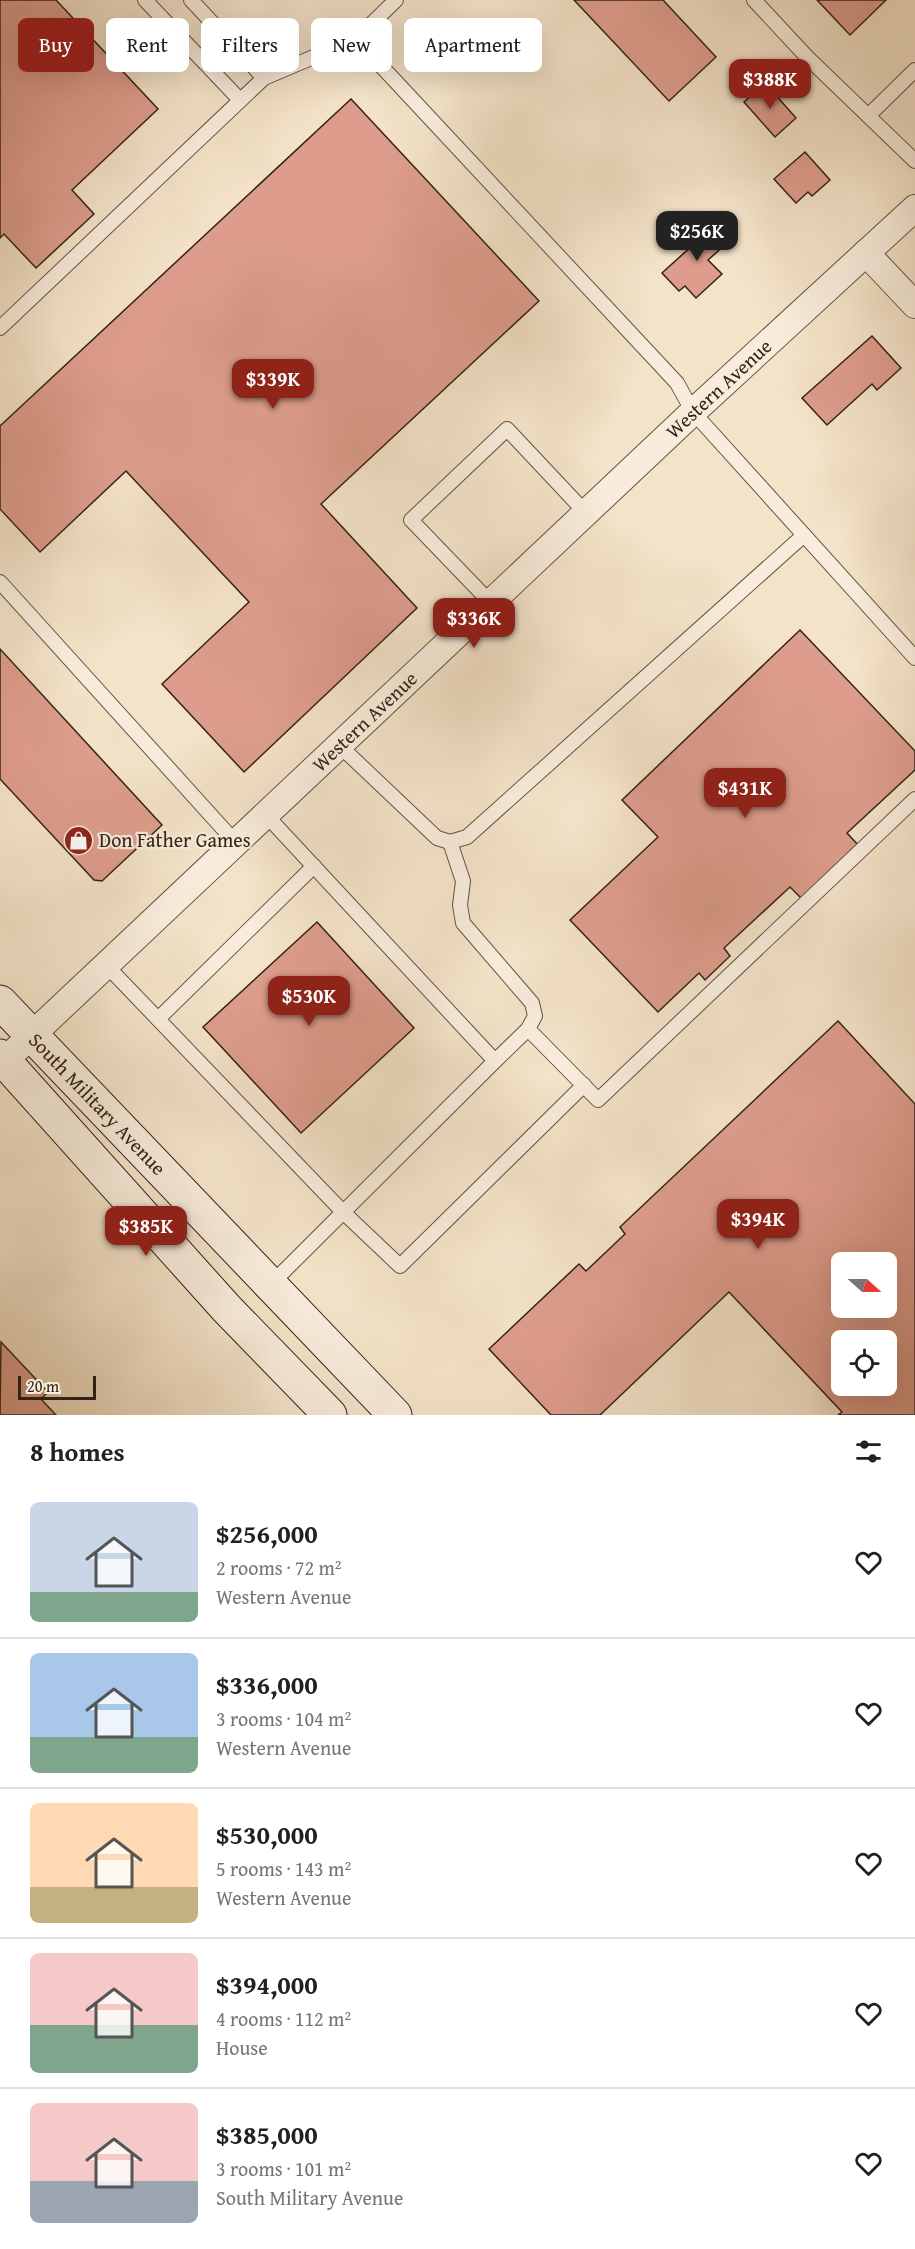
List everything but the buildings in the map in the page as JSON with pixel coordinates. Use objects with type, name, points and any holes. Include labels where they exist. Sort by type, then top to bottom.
[{"type":"main road","name":"South Military Avenue","points":[[0,1002],[395,1415]]},
{"type":"main road","name":"South Military Avenue","points":[[2,1060],[227,1309],[330,1415]]},
{"type":"street","name":"Western Avenue","points":[[2,1060],[340,746],[693,412],[915,208]]},
{"type":"street","points":[[866,253],[915,305]]},
{"type":"lane","points":[[145,0],[240,100]]},
{"type":"lane","points":[[191,0],[264,78]]},
{"type":"lane","points":[[378,18],[396,0]]},
{"type":"lane","points":[[754,0],[807,57],[869,114],[915,161]]},
{"type":"lane","points":[[0,328],[264,78],[311,58]]},
{"type":"lane","points":[[869,114],[915,70]]},
{"type":"lane","points":[[387,72],[677,383],[693,412],[915,658]]},
{"type":"lane","points":[[491,603],[411,519],[507,429],[586,513]]},
{"type":"lane","points":[[340,746],[437,838],[450,842],[467,837],[804,535]]},
{"type":"lane","points":[[0,582],[236,843]]},
{"type":"lane","points":[[528,1029],[598,1100],[915,799]]},
{"type":"lane","points":[[266,815],[495,1061]]},
{"type":"lane","points":[[271,1284],[528,1029],[535,1016],[532,1003],[463,923],[460,905],[463,881],[450,842]]},
{"type":"lane","points":[[158,1019],[314,866]]},
{"type":"lane","points":[[106,965],[343,1212],[400,1266],[584,1085]]},
{"type":"place","name":"Don Father Games","points":[[78,840]]}]
